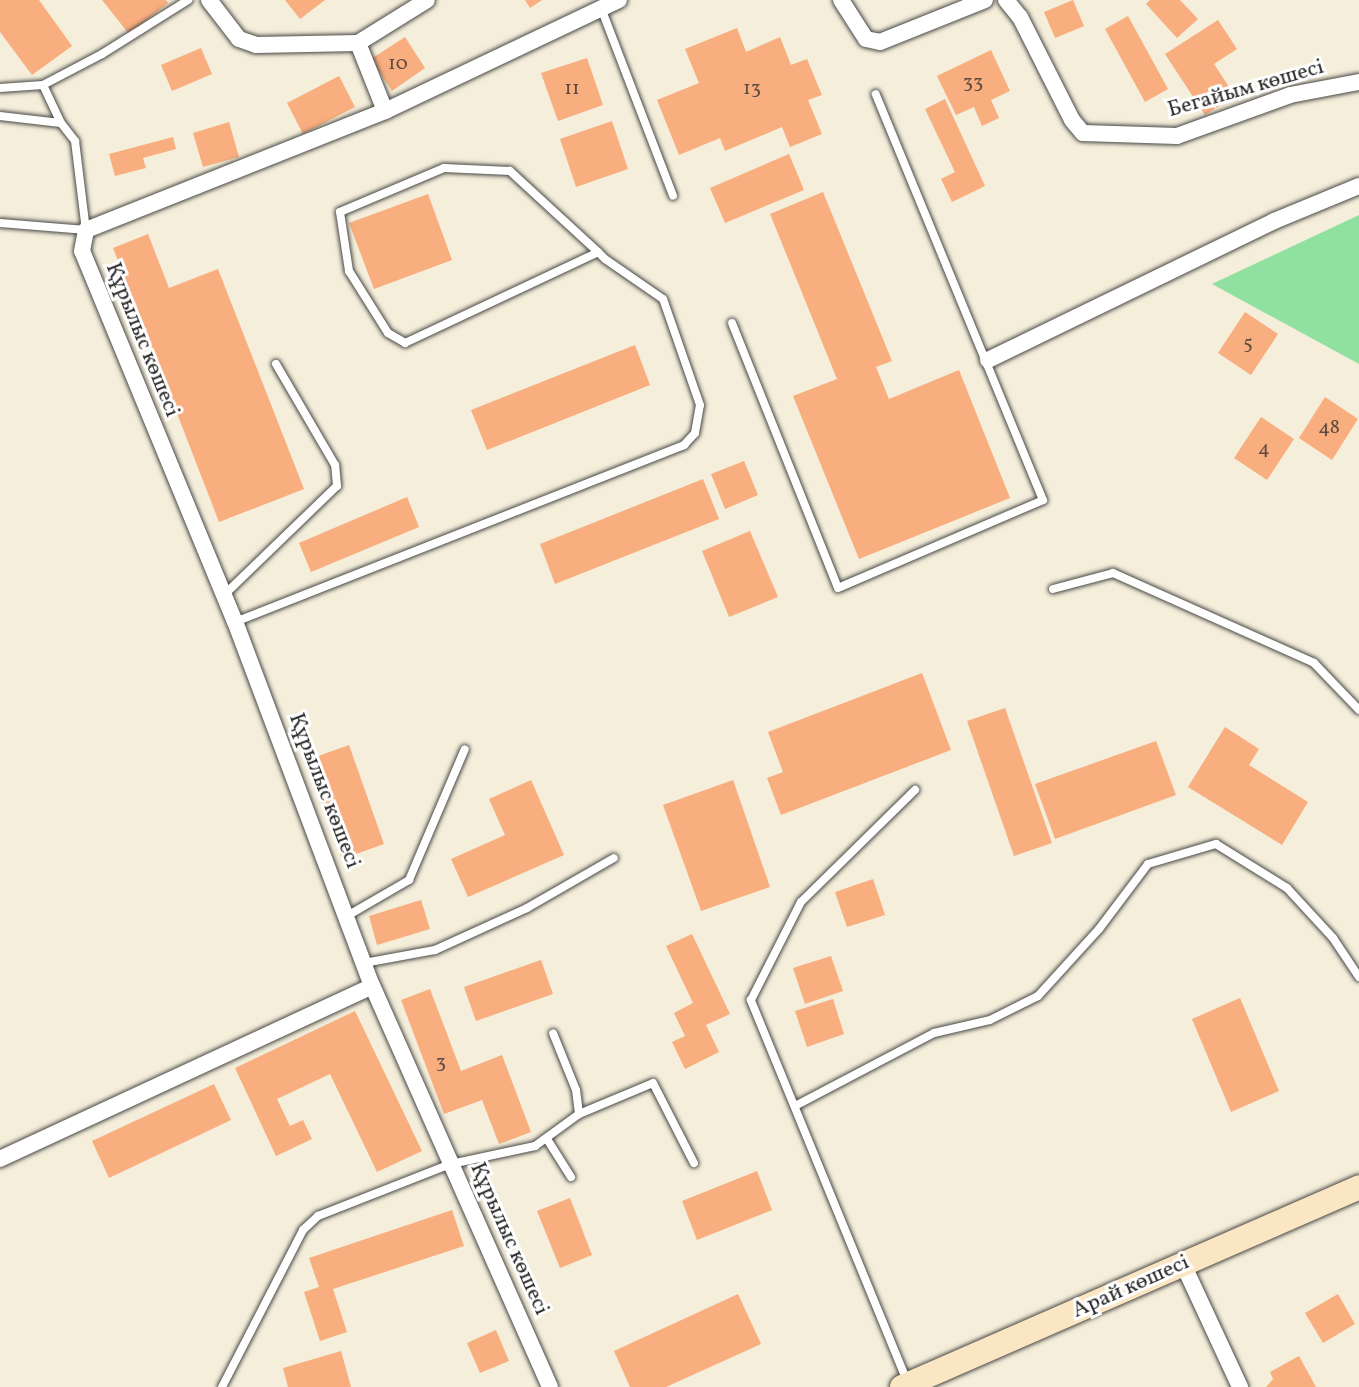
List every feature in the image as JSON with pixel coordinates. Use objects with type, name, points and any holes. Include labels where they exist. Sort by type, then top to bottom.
[{"type":"main road","name":"Арай көшесі","points":[[905,1386],[1359,1187]]},
{"type":"street","points":[[209,0],[239,39],[256,45],[358,43],[427,0]]},
{"type":"street","points":[[86,230],[385,111],[619,0]]},
{"type":"street","points":[[841,0],[866,39],[880,42],[985,0]]},
{"type":"street","name":"Бегайым көшесі","points":[[1006,0],[1020,17],[1072,120],[1083,133],[1177,136],[1290,95],[1359,82]]},
{"type":"street","points":[[358,43],[385,111]]},
{"type":"street","points":[[988,360],[1274,221],[1359,186]]},
{"type":"street","name":"Құрылыс көшесі","points":[[86,230],[82,251],[235,622],[372,986],[550,1387]]},
{"type":"street","points":[[0,1159],[372,986]]},
{"type":"street","points":[[1183,1264],[1240,1387]]},
{"type":"lane","points":[[0,88],[43,85],[102,54],[188,0]]},
{"type":"lane","points":[[601,8],[673,196]]},
{"type":"lane","points":[[0,223],[86,230],[75,141],[61,123],[43,85]]},
{"type":"lane","points":[[732,323],[837,588],[1043,500],[988,360],[876,94]]},
{"type":"lane","points":[[0,116],[61,123]]},
{"type":"lane","points":[[235,622],[684,445],[695,433],[700,405],[663,299],[598,252],[510,171],[444,168],[340,212],[349,271],[388,333],[405,343],[598,252]]},
{"type":"lane","points":[[224,595],[337,486],[335,465],[276,364]]},
{"type":"lane","points":[[1053,589],[1113,573],[1314,663],[1359,710]]},
{"type":"lane","points":[[347,916],[409,880],[465,749]]},
{"type":"lane","points":[[905,1386],[751,1000],[801,902],[915,790]]},
{"type":"lane","points":[[795,1106],[934,1033],[990,1020],[1038,996],[1099,929],[1148,864],[1216,844],[1287,888],[1333,938],[1359,977]]},
{"type":"lane","points":[[364,963],[435,951],[527,908],[614,858]]},
{"type":"lane","points":[[553,1033],[576,1090],[579,1114]]},
{"type":"lane","points":[[222,1387],[303,1230],[332,1208],[451,1164],[535,1146],[579,1114],[653,1083],[694,1163]]},
{"type":"lane","points":[[547,1139],[571,1177]]},
{"type":"green space","points":[[1359,215],[1359,364],[1212,284]]},
{"type":"building","points":[[0,0],[39,0],[72,46],[32,75],[0,32]]},
{"type":"building","points":[[102,0],[166,0],[168,3],[129,34]]},
{"type":"building","points":[[285,0],[325,0],[300,19]]},
{"type":"building","points":[[525,0],[542,0],[530,8]]},
{"type":"building","points":[[1073,0],[1084,26],[1055,38],[1044,12]]},
{"type":"building","points":[[1150,0],[1180,0],[1198,19],[1177,38],[1146,4]]},
{"type":"building","points":[[1128,16],[1168,89],[1145,102],[1105,29]]},
{"type":"building","points":[[1218,20],[1237,49],[1214,64],[1235,96],[1205,115],[1165,54]]},
{"type":"building","points":[[737,28],[746,52],[780,37],[791,65],[807,59],[822,95],[808,100],[822,134],[790,147],[782,127],[725,151],[720,138],[679,155],[657,100],[699,83],[685,49]]},
{"type":"building","points":[[405,37],[425,68],[392,91],[371,59]]},
{"type":"building","points":[[201,48],[212,74],[172,91],[161,65]]},
{"type":"building","points":[[991,50],[1010,91],[991,100],[999,118],[982,126],[974,107],[956,115],[937,76]]},
{"type":"building","points":[[587,58],[603,105],[558,121],[541,73]]},
{"type":"building","points":[[339,76],[355,107],[303,134],[287,103]]},
{"type":"building","points":[[945,99],[985,186],[952,202],[941,179],[955,172],[925,109]]},
{"type":"building","points":[[612,121],[628,169],[576,187],[560,139]]},
{"type":"building","points":[[229,122],[239,157],[203,167],[193,133]]},
{"type":"building","points":[[173,137],[176,149],[143,158],[146,168],[115,176],[109,154]]},
{"type":"building","points":[[789,154],[804,190],[725,223],[710,188]]},
{"type":"building","points":[[823,192],[892,361],[876,367],[889,399],[959,370],[1010,498],[859,559],[793,396],[837,379],[770,214]]},
{"type":"building","points":[[428,194],[452,260],[374,289],[349,223]]},
{"type":"building","points":[[148,234],[169,288],[218,269],[304,489],[219,522],[113,248]]},
{"type":"building","points":[[1245,312],[1278,334],[1251,375],[1218,353]]},
{"type":"building","points":[[635,345],[650,385],[487,450],[471,410]]},
{"type":"building","points":[[1325,397],[1358,419],[1332,460],[1299,438]]},
{"type":"building","points":[[1261,417],[1294,439],[1267,480],[1234,458]]},
{"type":"building","points":[[744,461],[758,495],[725,509],[711,474]]},
{"type":"building","points":[[703,479],[719,519],[555,584],[540,544]]},
{"type":"building","points":[[407,497],[419,527],[311,572],[299,543]]},
{"type":"building","points":[[750,531],[778,597],[729,617],[702,551]]},
{"type":"building","points":[[922,673],[951,750],[781,815],[767,778],[783,772],[768,732]]},
{"type":"building","points":[[1005,708],[1052,843],[1014,856],[967,721]]},
{"type":"building","points":[[1225,727],[1259,749],[1249,765],[1308,802],[1282,845],[1188,787]]},
{"type":"building","points":[[1156,741],[1176,795],[1055,839],[1035,784]]},
{"type":"building","points":[[349,745],[384,844],[342,859],[307,760]]},
{"type":"building","points":[[531,780],[564,855],[468,897],[451,859],[505,835],[489,799]]},
{"type":"building","points":[[733,780],[770,887],[701,911],[663,805]]},
{"type":"building","points":[[873,879],[885,915],[847,927],[835,892]]},
{"type":"building","points":[[421,900],[430,929],[377,945],[369,916]]},
{"type":"building","points":[[692,934],[730,1014],[706,1025],[719,1052],[685,1069],[672,1042],[685,1036],[674,1013],[693,1003],[666,946]]},
{"type":"building","points":[[831,956],[843,991],[805,1004],[793,968]]},
{"type":"building","points":[[541,960],[553,994],[476,1021],[464,987]]},
{"type":"building","points":[[430,989],[461,1071],[502,1055],[531,1132],[499,1144],[482,1100],[444,1114],[401,1000]]},
{"type":"building","points":[[1240,998],[1279,1091],[1231,1112],[1192,1019]]},
{"type":"building","points":[[833,999],[844,1034],[807,1047],[795,1011]]},
{"type":"building","points":[[355,1011],[422,1151],[377,1172],[330,1074],[277,1099],[290,1126],[303,1120],[312,1139],[276,1156],[235,1068]]},
{"type":"building","points":[[214,1084],[231,1120],[109,1178],[92,1141]]},
{"type":"building","points":[[757,1171],[772,1210],[697,1240],[682,1201]]},
{"type":"building","points":[[570,1198],[592,1255],[560,1268],[537,1211]]},
{"type":"building","points":[[452,1210],[464,1246],[333,1289],[347,1332],[320,1341],[304,1292],[319,1287],[309,1258]]},
{"type":"building","points":[[738,1294],[761,1344],[666,1387],[630,1387],[614,1351]]},
{"type":"building","points":[[1338,1294],[1355,1324],[1323,1343],[1305,1313]]},
{"type":"building","points":[[496,1330],[509,1361],[480,1373],[467,1343]]},
{"type":"building","points":[[341,1351],[351,1387],[288,1387],[283,1368]]},
{"type":"building","points":[[1299,1356],[1316,1387],[1266,1387],[1273,1379],[1270,1372]]}]
